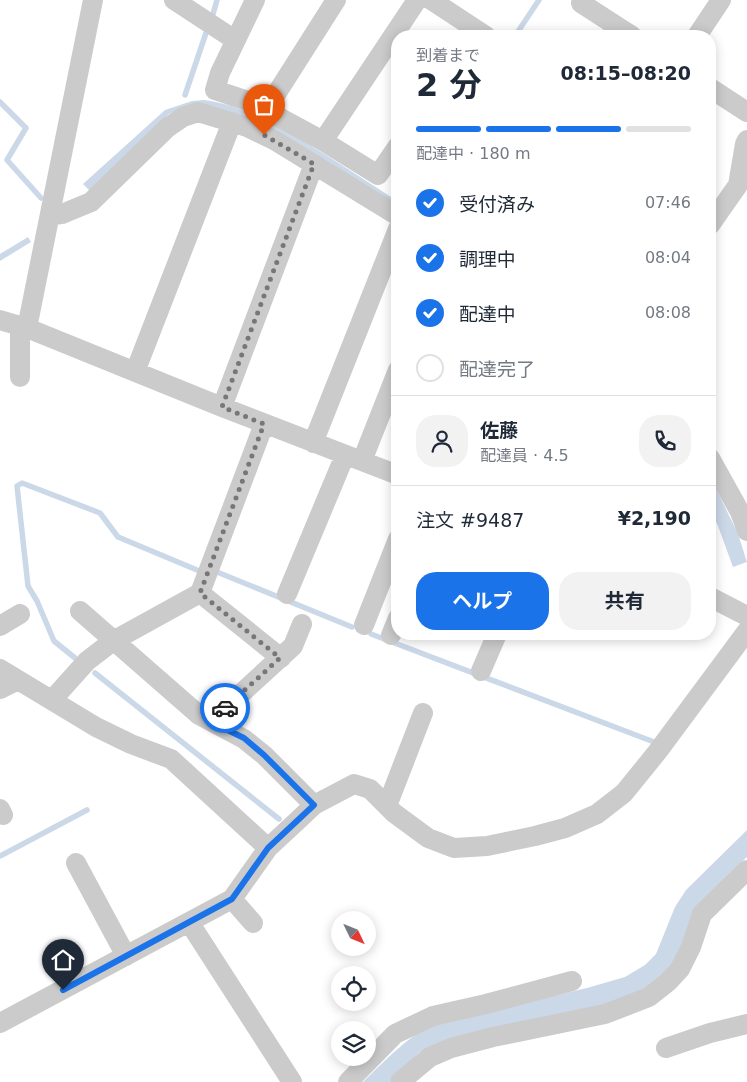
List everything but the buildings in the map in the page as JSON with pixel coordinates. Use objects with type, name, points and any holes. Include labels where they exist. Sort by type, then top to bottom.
[{"type":"street","points":[[20,377],[23,327],[50,216],[92,0]]},
{"type":"street","points":[[174,0],[236,40]]},
{"type":"street","points":[[254,0],[220,73],[215,90],[250,102],[266,110],[323,141],[378,175],[391,156]]},
{"type":"street","points":[[266,110],[336,0]]},
{"type":"street","points":[[397,30],[417,0]]},
{"type":"street","points":[[431,0],[472,30]]},
{"type":"street","points":[[701,30],[721,0]]},
{"type":"street","points":[[581,2],[623,30]]},
{"type":"street","points":[[323,141],[391,39]]},
{"type":"street","points":[[716,92],[747,112]]},
{"type":"street","points":[[50,216],[62,214],[91,202],[167,128],[183,117],[198,112],[232,122],[274,140],[391,212]]},
{"type":"street","points":[[135,372],[232,122]]},
{"type":"street","points":[[716,216],[738,185],[747,140]]},
{"type":"street","points":[[222,407],[314,164]]},
{"type":"street","points":[[313,443],[391,247]]},
{"type":"street","points":[[0,320],[23,327],[264,424],[391,472]]},
{"type":"street","points":[[287,594],[391,384]]},
{"type":"street","points":[[52,700],[87,661],[113,641],[200,593],[264,424]]},
{"type":"street","points":[[716,469],[740,512],[747,531]]},
{"type":"street","points":[[364,626],[391,557]]},
{"type":"street","points":[[200,593],[280,658]]},
{"type":"street","points":[[716,600],[747,616]]},
{"type":"street","points":[[80,611],[199,715],[244,738],[264,755],[314,805]]},
{"type":"street","points":[[0,626],[20,614]]},
{"type":"street","points":[[211,722],[293,646],[302,624]]},
{"type":"street","points":[[0,1023],[232,899],[268,848],[314,805],[354,784],[370,790],[428,838],[454,848],[483,847],[535,836],[565,828],[597,814],[624,793],[658,751],[747,631]]},
{"type":"street","points":[[481,671],[494,640]]},
{"type":"street","points":[[0,669],[105,731],[130,744],[171,759],[268,848]]},
{"type":"street","points":[[0,689],[18,680]]},
{"type":"street","points":[[387,806],[423,713]]},
{"type":"street","points":[[76,863],[126,956]]},
{"type":"street","points":[[400,1082],[430,1057],[452,1048],[493,1037],[605,1014],[649,997],[668,982],[680,969],[691,947],[702,914],[747,870]]},
{"type":"street","points":[[232,899],[253,923]]},
{"type":"street","points":[[189,922],[292,1082]]},
{"type":"street","points":[[348,1082],[395,1034],[432,1016],[572,981]]},
{"type":"street","points":[[666,1048],[710,1033],[747,1024]]},
{"type":"water","points":[[204,100],[221,103],[267,121],[391,197],[391,204],[286,136],[180,109],[169,114],[90,191],[83,184],[165,110],[192,101]]},
{"type":"water","points":[[28,237],[31,242],[0,261],[0,254]]},
{"type":"water","points":[[716,488],[738,534],[747,562],[733,567],[716,522]]},
{"type":"water","points":[[747,830],[747,857],[730,873],[670,969],[641,994],[612,1005],[420,1052],[389,1082],[363,1082],[406,1042],[435,1024],[587,988],[625,977],[645,965],[656,954],[675,907],[686,890]]},
{"type":"waterway","points":[[213,14],[217,0]]},
{"type":"waterway","points":[[519,30],[539,0]]},
{"type":"waterway","points":[[185,95],[206,33]]},
{"type":"waterway","points":[[0,102],[26,128],[7,160],[41,198]]},
{"type":"waterway","points":[[75,658],[54,641],[37,601],[28,586],[17,486],[22,483],[100,513],[118,537],[197,570]]},
{"type":"waterway","points":[[217,572],[352,627]]},
{"type":"waterway","points":[[371,634],[654,742]]},
{"type":"waterway","points":[[95,673],[279,819]]},
{"type":"waterway","points":[[0,856],[87,810]]},
{"type":"way so far","points":[[225,708],[280,658],[200,593],[264,424],[222,407],[314,164],[264,135]]},
{"type":"route","points":[[63,990],[232,899],[268,848],[314,805],[264,755],[244,738],[211,722],[225,708]]}]
